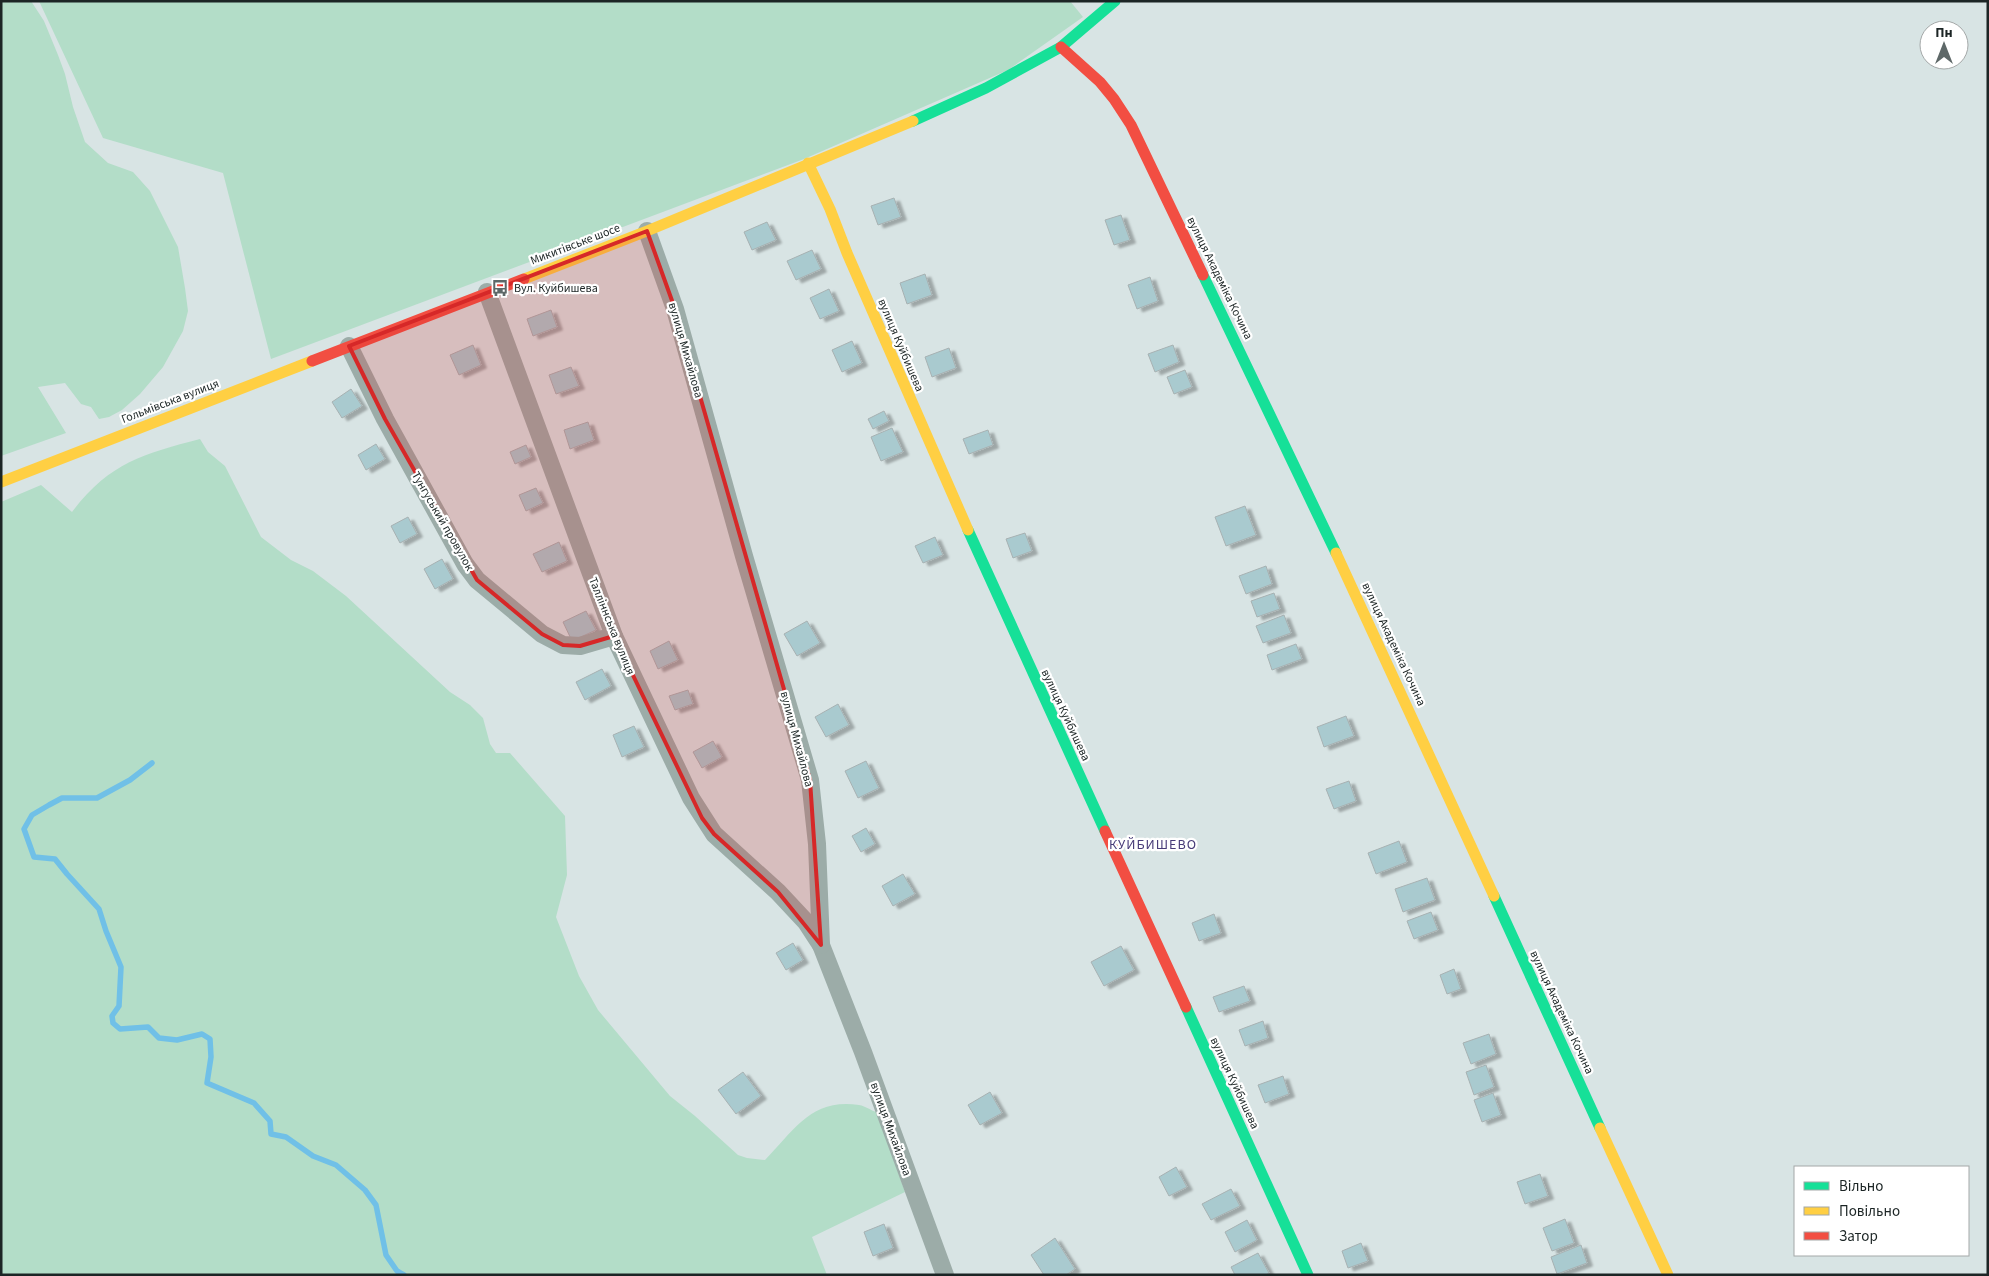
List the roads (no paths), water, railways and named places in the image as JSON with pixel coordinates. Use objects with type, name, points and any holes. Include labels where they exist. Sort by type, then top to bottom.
[{"type":"street","name":"Микитівське шосе","points":[[349,346],[647,230],[808,162],[925,116],[986,88],[1061,47],[1115,1]]},
{"type":"street","name":"вулиця Академіка Кочина","points":[[1061,47],[1100,82],[1131,125],[1309,494],[1668,1275]]},
{"type":"street","name":"вулиця Куйбишева","points":[[808,162],[830,209],[846,253],[966,527],[1308,1275]]},
{"type":"street","name":"вулиця Михайлова","points":[[647,230],[676,310],[744,556],[810,780],[817,844],[821,945],[863,1052],[945,1275]]},
{"type":"street","name":"Талліннська вулиця","points":[[487,292],[614,636],[702,818],[714,834],[778,892],[806,922],[821,945]]},
{"type":"street","name":"Гольмівська вулиця","points":[[1,482],[349,346]]},
{"type":"street","name":"Тунгуський провулок","points":[[349,346],[385,419],[466,564],[477,580],[542,634],[562,645],[580,646],[614,636]]},
{"type":"waterway","points":[[152,763],[130,780],[97,798],[62,798],[32,815],[24,829],[34,857],[55,859],[99,909],[121,967],[119,1006],[112,1016],[113,1023],[120,1029],[148,1027],[159,1038],[177,1040],[202,1034],[210,1039],[211,1057],[207,1083],[254,1103],[270,1121],[271,1134],[286,1137],[313,1156],[336,1165],[365,1190],[376,1205],[386,1255],[397,1271],[404,1275]]},
{"type":"place","name":"Вул. Куйбишева","points":[[500,288]]},
{"type":"district","name":"КУЙБИШЕВО","points":[[1153,844]]}]
